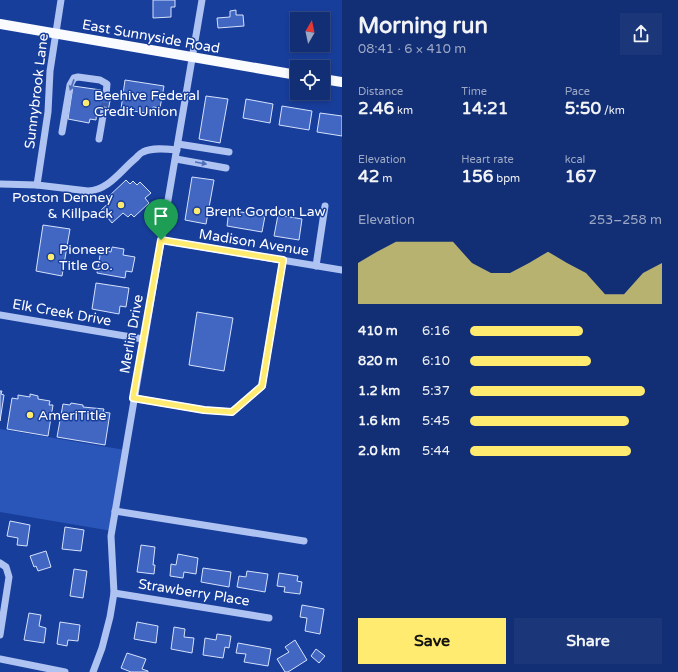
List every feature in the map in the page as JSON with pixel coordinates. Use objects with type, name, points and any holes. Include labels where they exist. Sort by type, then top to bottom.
[{"type":"main road","name":"East Sunnyside Road","points":[[0,24],[290,74]]},
{"type":"main road","points":[[330,80],[342,82]]},
{"type":"street","name":"Sunnybrook Lane","points":[[37,185],[48,112],[50,71],[61,0]]},
{"type":"street","name":"Merlin Drive","points":[[93,672],[102,648],[110,617],[114,593],[110,536],[143,339],[176,159],[202,0]]},
{"type":"street","points":[[62,132],[70,85],[74,78],[78,77],[103,81],[106,84],[106,95]]},
{"type":"street","points":[[99,139],[104,110]]},
{"type":"street","points":[[0,184],[37,185],[96,191],[111,182],[143,152],[158,148],[178,147],[229,152]]},
{"type":"street","points":[[176,159],[226,168]]},
{"type":"street","points":[[316,266],[326,206]]},
{"type":"street","name":"Madison Avenue","points":[[161,240],[342,270]]},
{"type":"street","points":[[133,398],[204,410],[232,412],[262,386],[283,260]]},
{"type":"street","name":"Elk Creek Drive","points":[[0,315],[143,339]]},
{"type":"street","points":[[115,511],[304,541]]},
{"type":"street","points":[[0,563],[6,567],[9,577],[0,635]]},
{"type":"street","name":"Strawberry Place","points":[[114,593],[269,618]]},
{"type":"street","points":[[0,660],[65,672]]},
{"type":"shaded area","points":[[0,429],[125,450],[112,531],[0,512]]},
{"type":"building","points":[[153,0],[175,0],[175,7],[171,7],[171,17],[153,18]]},
{"type":"building","points":[[236,10],[236,15],[243,15],[244,26],[218,28],[217,18],[230,17],[230,11]]},
{"type":"building","points":[[125,80],[164,86],[160,108],[153,107],[152,114],[121,109]]},
{"type":"building","points":[[73,86],[101,90],[100,95],[111,96],[108,111],[97,109],[96,120],[90,119],[89,123],[68,119]]},
{"type":"building","points":[[206,96],[228,99],[220,143],[199,139]]},
{"type":"building","points":[[246,99],[273,104],[270,123],[243,118]]},
{"type":"building","points":[[282,106],[312,111],[309,130],[279,125]]},
{"type":"building","points":[[320,113],[342,116],[342,136],[317,132]]},
{"type":"building","points":[[192,177],[214,180],[206,224],[185,220]]},
{"type":"building","points":[[126,180],[130,184],[133,181],[137,185],[140,182],[151,193],[145,198],[149,203],[134,217],[131,214],[128,217],[123,213],[112,223],[101,210],[112,200],[108,197]]},
{"type":"building","points":[[229,210],[265,216],[262,232],[227,226]]},
{"type":"building","points":[[278,215],[302,219],[299,240],[274,236]]},
{"type":"building","points":[[43,225],[70,229],[62,276],[36,271]]},
{"type":"building","points":[[112,247],[124,249],[123,255],[135,257],[132,272],[126,271],[125,278],[97,273],[101,250],[111,252]]},
{"type":"building","points":[[96,283],[129,288],[126,307],[120,306],[119,314],[92,309]]},
{"type":"building","points":[[197,312],[233,318],[224,371],[189,365]]},
{"type":"building","points":[[0,391],[2,391],[1,394],[4,395],[0,421]]},
{"type":"building","points":[[30,394],[38,396],[38,399],[50,401],[49,405],[53,405],[48,436],[7,429],[12,398],[18,399],[18,395],[30,397]]},
{"type":"building","points":[[71,403],[83,405],[83,407],[104,409],[103,412],[110,413],[105,445],[57,437],[63,404],[70,405]]},
{"type":"building","points":[[10,521],[30,525],[27,546],[17,545],[18,538],[7,536]]},
{"type":"building","points":[[65,527],[84,530],[81,551],[62,549]]},
{"type":"building","points":[[141,545],[155,547],[153,565],[155,565],[154,574],[137,572]]},
{"type":"building","points":[[46,551],[51,567],[38,571],[36,566],[34,567],[30,556]]},
{"type":"building","points":[[178,554],[198,558],[196,574],[184,572],[183,578],[170,576],[171,564],[176,565]]},
{"type":"building","points":[[203,568],[231,572],[229,587],[201,582]]},
{"type":"building","points":[[74,569],[87,571],[83,598],[70,596]]},
{"type":"building","points":[[247,571],[268,574],[265,592],[237,587],[239,576],[246,577]]},
{"type":"building","points":[[279,573],[298,576],[297,581],[302,582],[300,594],[284,592],[285,587],[277,586]]},
{"type":"building","points":[[302,605],[324,609],[320,634],[305,631],[307,618],[300,617]]},
{"type":"building","points":[[29,613],[41,615],[39,626],[46,628],[44,643],[24,640]]},
{"type":"building","points":[[60,622],[80,625],[78,641],[68,640],[67,646],[57,644]]},
{"type":"building","points":[[137,622],[158,626],[156,643],[134,639]]},
{"type":"building","points":[[174,627],[185,629],[184,637],[194,638],[192,653],[171,649]]},
{"type":"building","points":[[217,634],[231,636],[229,648],[225,647],[223,658],[203,655],[205,638],[216,640]]},
{"type":"building","points":[[295,640],[307,660],[288,672],[285,672],[277,659],[289,652],[285,647]]},
{"type":"building","points":[[238,643],[271,649],[268,666],[244,662],[246,654],[236,653]]},
{"type":"building","points":[[316,649],[325,656],[319,663],[311,656]]},
{"type":"building","points":[[127,653],[146,659],[142,669],[148,672],[131,672],[121,668]]},
{"type":"tunnel","points":[[104,110],[106,95]]},
{"type":"place","name":"Beehive Federal Credit Union","points":[[86,103]]},
{"type":"place","name":"Poston Denney & Killpack","points":[[121,205]]},
{"type":"place","name":"Brent Gordon Law","points":[[197,211]]},
{"type":"place","name":"Pioneer Title Co.","points":[[51,257]]},
{"type":"place","name":"AmeriTitle","points":[[30,415]]},
{"type":"route","points":[[161,240],[283,260],[262,386],[232,412],[204,410],[133,398],[161,240]]}]
